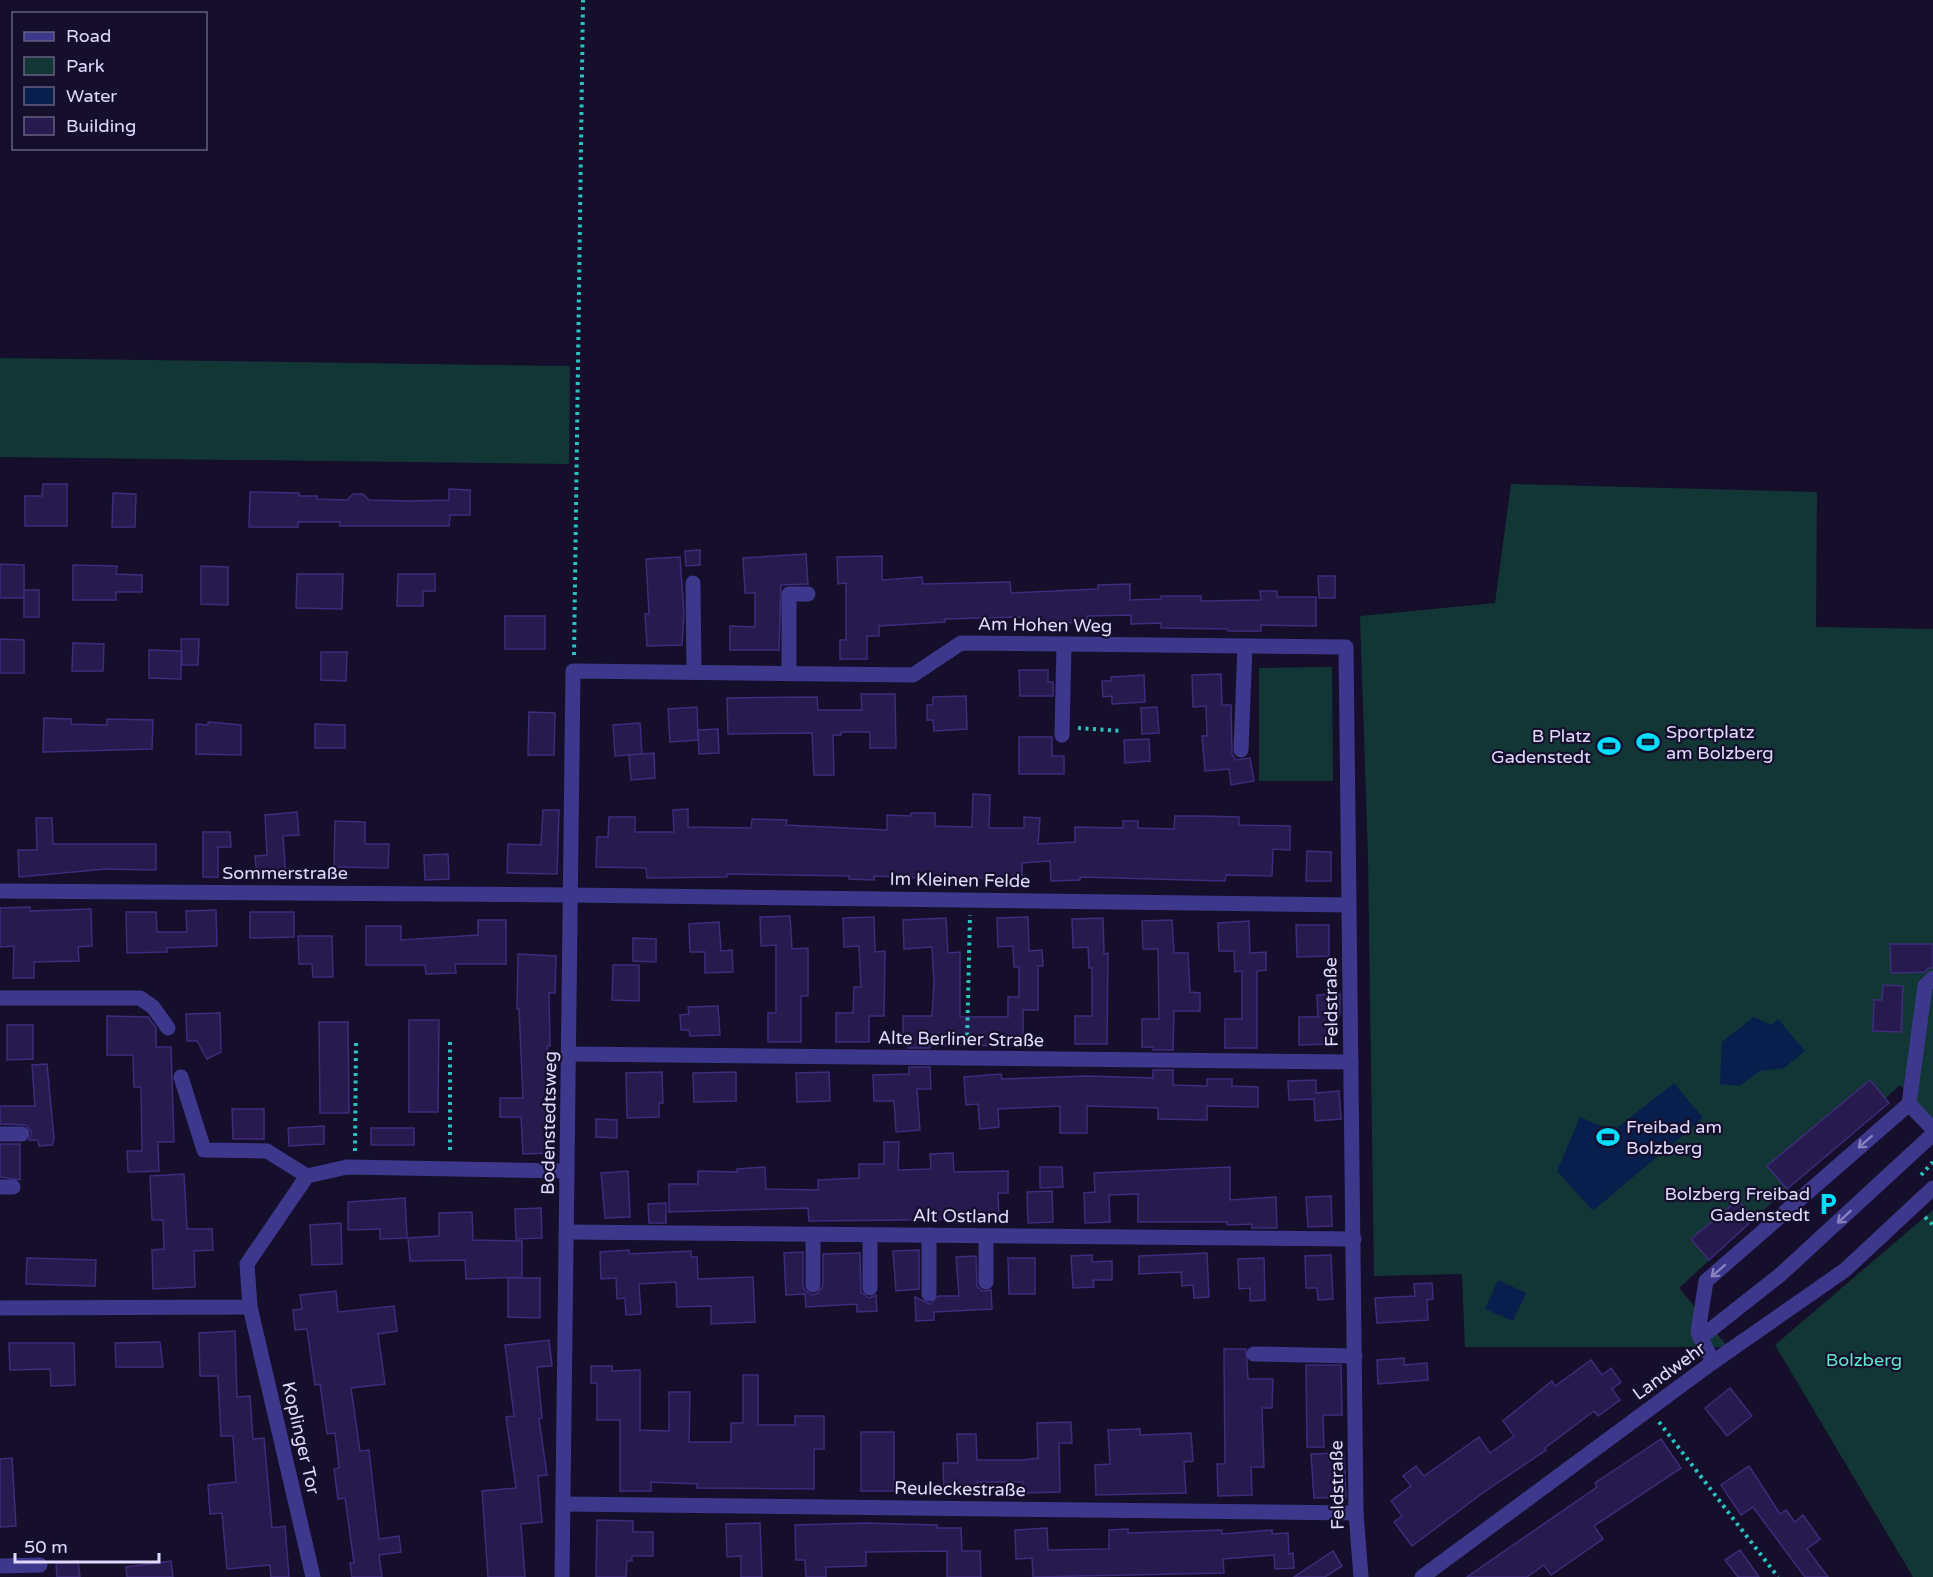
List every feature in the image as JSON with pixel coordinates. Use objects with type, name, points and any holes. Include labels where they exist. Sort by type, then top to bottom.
[{"type":"street","points":[[693,583],[694,672]]},
{"type":"street","points":[[789,673],[789,594],[808,594]]},
{"type":"street","name":"Am Hohen Weg","points":[[573,670],[913,675],[961,643],[1346,647]]},
{"type":"street","points":[[1062,731],[1064,644]]},
{"type":"street","points":[[1241,750],[1245,646]]},
{"type":"street","name":"Feldstraße","points":[[1346,647],[1356,1513],[1361,1577]]},
{"type":"street","name":"Bodenstedtsweg","points":[[562,1577],[573,670]]},
{"type":"street","name":"Sommerstraße","points":[[0,891],[569,895]]},
{"type":"street","name":"Im Kleinen Felde","points":[[569,895],[1349,905]]},
{"type":"street","points":[[1713,1362],[1698,1332],[1706,1281],[1910,1104],[1925,986],[1933,978]]},
{"type":"street","points":[[0,998],[140,998],[153,1008],[168,1028]]},
{"type":"street","name":"Alte Berliner Straße","points":[[570,1054],[1351,1062]]},
{"type":"street","points":[[182,1077],[204,1150],[267,1150],[307,1176],[328,1169],[355,1167],[567,1171]]},
{"type":"street","points":[[1700,1338],[1780,1275],[1933,1132],[1910,1104]]},
{"type":"street","points":[[0,1134],[22,1134]]},
{"type":"street","name":"Koplinger Tor","points":[[307,1176],[247,1263],[250,1307],[313,1577]]},
{"type":"street","name":"Landwehr","points":[[1422,1577],[1713,1362],[1845,1270],[1933,1188]]},
{"type":"street","name":"Alt Ostland","points":[[567,1232],[1354,1239]]},
{"type":"street","points":[[813,1234],[813,1285]]},
{"type":"street","points":[[870,1235],[870,1288]]},
{"type":"street","points":[[928,1294],[929,1235]]},
{"type":"street","points":[[986,1236],[986,1282]]},
{"type":"street","points":[[0,1308],[250,1307]]},
{"type":"street","points":[[1254,1354],[1354,1356]]},
{"type":"street","name":"Reuleckestraße","points":[[563,1504],[1356,1513]]},
{"type":"street","points":[[0,1566],[40,1564]]},
{"type":"path","points":[[573,670],[583,0]]},
{"type":"path","points":[[1062,731],[1123,731]]},
{"type":"path","points":[[966,1058],[970,900]]},
{"type":"path","points":[[355,1167],[356,1040]]},
{"type":"path","points":[[450,1042],[450,1169]]},
{"type":"path","points":[[1927,1219],[1933,1217]]},
{"type":"path","points":[[1649,1410],[1779,1577]]},
{"type":"green space","points":[[0,358],[570,366],[569,464],[0,457]]},
{"type":"green space","points":[[1511,484],[1817,492],[1816,627],[1933,629],[1933,1121],[1900,1085],[1679,1288],[1728,1347],[1465,1347],[1462,1274],[1374,1276],[1368,855],[1360,616],[1495,603]]},
{"type":"green space","points":[[1332,667],[1333,781],[1259,781],[1259,668]]},
{"type":"green space","name":"Bolzberg","points":[[1933,1210],[1933,1577],[1913,1577],[1775,1345]]},
{"type":"water","points":[[1754,1017],[1771,1025],[1778,1019],[1805,1051],[1784,1068],[1760,1071],[1739,1086],[1720,1084],[1722,1042]]},
{"type":"water","points":[[1674,1083],[1703,1118],[1593,1211],[1557,1171],[1580,1117],[1613,1131]]},
{"type":"water","points":[[1498,1280],[1526,1293],[1513,1321],[1485,1309]]},
{"type":"building","points":[[43,484],[67,484],[67,526],[25,526],[25,496],[42,496]]},
{"type":"building","points":[[449,489],[470,490],[470,515],[450,515],[449,526],[340,526],[340,522],[298,522],[298,527],[249,527],[250,492],[299,493],[299,496],[317,496],[317,499],[347,500],[353,494],[363,494],[369,500],[412,501],[449,500]]},
{"type":"building","points":[[113,493],[136,494],[135,527],[112,527]]},
{"type":"building","points":[[700,550],[700,565],[686,566],[685,551]]},
{"type":"building","points":[[806,554],[808,584],[781,585],[779,650],[730,650],[730,626],[755,627],[755,593],[745,593],[743,558]]},
{"type":"building","points":[[882,556],[882,580],[922,577],[923,584],[1010,582],[1011,593],[1098,589],[1098,585],[1130,584],[1130,600],[1161,599],[1161,596],[1201,596],[1201,601],[1261,600],[1260,591],[1277,591],[1277,597],[1316,597],[1316,626],[1261,625],[1261,631],[1161,628],[1161,623],[1131,624],[1131,615],[1087,616],[1087,622],[1023,625],[1022,617],[945,619],[945,622],[879,626],[879,636],[867,636],[867,659],[840,659],[840,640],[846,640],[846,583],[838,584],[837,557]]},
{"type":"building","points":[[680,557],[684,613],[682,645],[647,646],[645,614],[649,614],[646,559]]},
{"type":"building","points":[[0,564],[24,565],[24,590],[39,590],[39,617],[24,617],[24,598],[0,598]]},
{"type":"building","points":[[73,565],[117,566],[116,574],[142,575],[142,592],[116,592],[116,600],[73,600]]},
{"type":"building","points":[[201,566],[228,567],[228,605],[201,604]]},
{"type":"building","points":[[297,574],[343,574],[342,609],[296,608]]},
{"type":"building","points":[[398,574],[435,574],[435,591],[423,591],[423,606],[397,606]]},
{"type":"building","points":[[1318,576],[1335,576],[1335,598],[1319,598]]},
{"type":"building","points":[[505,616],[545,616],[545,649],[505,649]]},
{"type":"building","points":[[0,639],[24,640],[24,673],[0,673]]},
{"type":"building","points":[[181,639],[199,639],[198,665],[182,665]]},
{"type":"building","points":[[73,643],[104,644],[103,671],[72,671]]},
{"type":"building","points":[[149,650],[181,651],[181,679],[149,678]]},
{"type":"building","points":[[321,652],[347,652],[346,681],[321,680]]},
{"type":"building","points":[[1019,670],[1048,670],[1048,682],[1053,682],[1053,696],[1020,696]]},
{"type":"building","points":[[1221,674],[1222,705],[1231,705],[1232,754],[1236,760],[1250,758],[1254,781],[1231,785],[1229,769],[1205,771],[1202,736],[1207,736],[1206,706],[1193,707],[1192,675]]},
{"type":"building","points":[[1144,675],[1145,702],[1112,704],[1112,696],[1103,697],[1102,681],[1111,681],[1111,677]]},
{"type":"building","points":[[861,694],[895,694],[896,748],[870,748],[870,732],[841,732],[841,735],[833,735],[834,775],[814,775],[812,733],[728,734],[727,698],[817,697],[818,710],[862,710]]},
{"type":"building","points":[[966,696],[967,729],[934,731],[933,720],[927,720],[927,705],[933,705],[933,697]]},
{"type":"building","points":[[697,707],[698,740],[670,742],[668,709]]},
{"type":"building","points":[[1157,707],[1159,733],[1142,734],[1141,708]]},
{"type":"building","points":[[529,712],[555,713],[554,755],[528,755]]},
{"type":"building","points":[[44,718],[71,719],[71,724],[107,725],[107,719],[153,720],[152,749],[43,752]]},
{"type":"building","points":[[208,722],[241,725],[241,755],[196,754],[196,724],[208,725]]},
{"type":"building","points":[[640,723],[642,754],[615,756],[613,725]]},
{"type":"building","points":[[315,724],[345,725],[345,748],[315,748]]},
{"type":"building","points":[[718,729],[719,753],[699,754],[698,730]]},
{"type":"building","points":[[1019,737],[1052,737],[1052,756],[1064,756],[1064,774],[1019,774]]},
{"type":"building","points":[[1149,739],[1150,761],[1125,763],[1124,740]]},
{"type":"building","points":[[654,753],[655,778],[631,780],[629,755]]},
{"type":"building","points":[[973,794],[990,795],[989,828],[1024,828],[1024,817],[1040,818],[1038,844],[1075,842],[1075,827],[1123,828],[1123,821],[1138,821],[1138,828],[1174,829],[1175,816],[1201,816],[1239,817],[1239,825],[1290,826],[1290,850],[1273,849],[1272,876],[1226,875],[1225,881],[1080,877],[1080,880],[1051,881],[1050,861],[1022,863],[1022,879],[874,876],[874,880],[849,879],[849,876],[727,874],[727,877],[647,878],[646,868],[596,867],[597,837],[608,837],[609,817],[635,817],[635,832],[674,832],[673,810],[688,809],[688,827],[751,828],[752,819],[787,820],[786,825],[887,830],[887,815],[911,816],[911,813],[935,813],[935,826],[972,827]]},
{"type":"building","points":[[543,810],[559,810],[557,874],[507,873],[508,844],[541,845]]},
{"type":"building","points":[[297,812],[299,835],[283,836],[286,875],[257,877],[255,856],[267,855],[265,815]]},
{"type":"building","points":[[36,818],[52,818],[53,844],[156,844],[156,870],[106,869],[19,877],[18,850],[37,850]]},
{"type":"building","points":[[335,821],[365,822],[365,844],[389,844],[388,868],[334,867]]},
{"type":"building","points":[[203,832],[230,832],[231,847],[218,847],[218,877],[203,877]]},
{"type":"building","points":[[1307,851],[1331,852],[1331,881],[1306,881]]},
{"type":"building","points":[[448,854],[449,879],[425,880],[424,855]]},
{"type":"building","points":[[30,907],[30,911],[91,909],[92,946],[78,947],[79,961],[34,962],[34,978],[13,978],[14,946],[0,947],[0,908]]},
{"type":"building","points":[[216,910],[217,946],[167,948],[167,952],[127,953],[126,912],[156,912],[157,932],[187,932],[186,911]]},
{"type":"building","points":[[250,912],[294,912],[294,937],[250,938]]},
{"type":"building","points":[[790,916],[792,949],[808,948],[808,996],[801,996],[801,1042],[768,1042],[768,1013],[776,1013],[776,945],[761,946],[760,917]]},
{"type":"building","points":[[874,917],[875,952],[885,951],[884,1016],[869,1016],[869,1042],[836,1042],[836,1013],[853,1013],[854,987],[861,987],[859,946],[844,947],[843,918]]},
{"type":"building","points":[[1028,917],[1029,951],[1042,950],[1043,966],[1038,966],[1038,1010],[1023,1010],[1023,1046],[930,1045],[930,1048],[908,1048],[908,1045],[903,1045],[903,1016],[932,1016],[934,983],[932,947],[904,949],[903,920],[946,918],[948,953],[960,952],[960,1017],[1008,1017],[1008,997],[1019,997],[1019,967],[1014,967],[1013,946],[998,947],[997,918]]},
{"type":"building","points":[[1103,918],[1104,954],[1108,953],[1107,1044],[1075,1044],[1075,1016],[1092,1016],[1092,968],[1089,968],[1088,947],[1073,948],[1072,919]]},
{"type":"building","points":[[478,920],[506,920],[506,964],[455,964],[456,973],[426,974],[425,965],[366,965],[366,926],[401,926],[401,940],[478,935]]},
{"type":"building","points":[[1172,920],[1174,953],[1188,953],[1190,992],[1200,993],[1200,1011],[1174,1011],[1173,1050],[1153,1050],[1153,1047],[1142,1047],[1142,1019],[1159,1019],[1158,949],[1143,949],[1142,921]]},
{"type":"building","points":[[1249,921],[1250,953],[1266,952],[1266,970],[1257,971],[1257,1048],[1225,1048],[1225,1019],[1242,1019],[1242,971],[1235,972],[1234,951],[1219,951],[1218,923]]},
{"type":"building","points":[[719,922],[721,951],[732,950],[733,972],[705,973],[705,952],[690,952],[689,924]]},
{"type":"building","points":[[1296,925],[1329,925],[1329,956],[1297,957]]},
{"type":"building","points":[[298,936],[332,936],[333,977],[313,977],[312,964],[299,964]]},
{"type":"building","points":[[633,938],[656,939],[656,962],[633,961]]},
{"type":"building","points":[[1890,944],[1933,944],[1933,968],[1928,968],[1925,972],[1891,973]]},
{"type":"building","points":[[518,954],[556,956],[555,993],[549,993],[550,1046],[547,1046],[550,1153],[523,1154],[521,1117],[500,1117],[500,1098],[523,1098],[519,1009],[517,1009]]},
{"type":"building","points":[[613,965],[639,965],[639,1001],[612,1000]]},
{"type":"building","points":[[1883,985],[1903,986],[1901,1032],[1873,1031],[1874,1000],[1882,1000]]},
{"type":"building","points":[[1340,994],[1340,1014],[1331,1025],[1332,1044],[1299,1045],[1299,1017],[1318,1017],[1317,995]]},
{"type":"building","points":[[718,1006],[720,1035],[690,1036],[689,1030],[681,1030],[680,1015],[689,1014],[688,1007]]},
{"type":"building","points":[[220,1013],[221,1052],[207,1059],[197,1041],[187,1041],[186,1014]]},
{"type":"building","points":[[107,1016],[148,1017],[156,1028],[156,1047],[171,1047],[174,1142],[158,1142],[159,1171],[128,1172],[127,1151],[142,1151],[141,1087],[134,1087],[133,1055],[107,1055]]},
{"type":"building","points":[[409,1020],[439,1020],[438,1112],[409,1112]]},
{"type":"building","points":[[319,1022],[348,1022],[349,1113],[320,1113]]},
{"type":"building","points":[[7,1025],[33,1025],[33,1059],[7,1060]]},
{"type":"building","points":[[47,1064],[54,1139],[52,1145],[39,1146],[38,1140],[29,1140],[32,1133],[26,1125],[0,1124],[0,1106],[35,1106],[32,1065]]},
{"type":"building","points":[[909,1067],[930,1067],[931,1089],[917,1089],[920,1130],[896,1132],[894,1101],[874,1101],[873,1075],[909,1074]]},
{"type":"building","points":[[1153,1070],[1173,1070],[1173,1085],[1207,1086],[1207,1079],[1232,1079],[1232,1086],[1258,1087],[1258,1107],[1207,1106],[1207,1120],[1158,1119],[1158,1108],[1087,1106],[1087,1133],[1060,1133],[1060,1106],[998,1109],[999,1127],[980,1129],[978,1104],[966,1105],[964,1077],[1001,1074],[1002,1079],[1087,1076],[1153,1078]]},
{"type":"building","points":[[662,1072],[663,1103],[659,1103],[659,1117],[627,1118],[626,1073]]},
{"type":"building","points":[[736,1072],[736,1101],[694,1102],[693,1073]]},
{"type":"building","points":[[829,1072],[830,1101],[797,1102],[796,1073]]},
{"type":"building","points":[[1316,1080],[1316,1093],[1339,1091],[1341,1119],[1315,1121],[1314,1099],[1289,1100],[1288,1081]]},
{"type":"building","points":[[1870,1080],[1889,1103],[1787,1189],[1767,1166]]},
{"type":"building","points":[[232,1109],[264,1109],[264,1139],[233,1139]]},
{"type":"building","points":[[596,1119],[617,1120],[617,1138],[596,1137]]},
{"type":"building","points":[[324,1126],[324,1144],[289,1146],[288,1128]]},
{"type":"building","points":[[371,1128],[414,1128],[414,1145],[371,1145]]},
{"type":"building","points":[[884,1142],[899,1142],[898,1170],[931,1169],[930,1154],[953,1153],[954,1172],[1008,1171],[1008,1193],[998,1193],[999,1219],[809,1221],[808,1208],[669,1212],[669,1184],[698,1184],[698,1171],[737,1172],[737,1169],[765,1167],[766,1189],[818,1190],[818,1180],[859,1178],[859,1164],[884,1164]]},
{"type":"building","points":[[0,1144],[20,1144],[20,1180],[0,1177]]},
{"type":"building","points":[[1040,1167],[1062,1167],[1063,1187],[1040,1188]]},
{"type":"building","points":[[1230,1167],[1230,1200],[1276,1197],[1277,1228],[1252,1228],[1252,1224],[1227,1225],[1227,1222],[1138,1222],[1138,1194],[1109,1195],[1110,1222],[1085,1223],[1084,1193],[1095,1192],[1094,1173]]},
{"type":"building","points":[[628,1171],[630,1217],[605,1218],[601,1173]]},
{"type":"building","points":[[184,1174],[187,1229],[212,1229],[213,1250],[194,1251],[195,1287],[153,1289],[152,1250],[164,1249],[163,1220],[152,1220],[150,1176]]},
{"type":"building","points":[[1052,1191],[1053,1222],[1028,1223],[1027,1192]]},
{"type":"building","points":[[1331,1196],[1332,1226],[1308,1227],[1306,1197]]},
{"type":"building","points":[[405,1198],[407,1238],[380,1239],[380,1229],[348,1230],[348,1202]]},
{"type":"building","points":[[1738,1200],[1754,1219],[1709,1260],[1691,1239]]},
{"type":"building","points":[[666,1203],[666,1223],[649,1223],[648,1204]]},
{"type":"building","points":[[541,1208],[542,1238],[516,1239],[515,1209]]},
{"type":"building","points":[[472,1212],[473,1240],[522,1241],[522,1277],[466,1279],[465,1260],[410,1261],[408,1238],[439,1236],[439,1213]]},
{"type":"building","points":[[341,1223],[342,1264],[312,1265],[310,1225]]},
{"type":"building","points":[[629,1250],[629,1254],[691,1251],[691,1257],[697,1257],[698,1279],[753,1277],[755,1322],[711,1324],[711,1306],[677,1307],[676,1282],[639,1284],[641,1314],[626,1315],[625,1298],[617,1299],[616,1278],[601,1279],[600,1252]]},
{"type":"building","points":[[919,1250],[919,1289],[896,1291],[893,1251]]},
{"type":"building","points":[[803,1252],[803,1286],[812,1295],[818,1293],[823,1286],[823,1254],[860,1253],[861,1292],[869,1298],[876,1295],[877,1311],[857,1312],[857,1304],[806,1307],[805,1294],[786,1295],[784,1253]]},
{"type":"building","points":[[1207,1253],[1209,1297],[1194,1298],[1193,1285],[1182,1286],[1181,1272],[1139,1274],[1139,1256]]},
{"type":"building","points":[[1092,1255],[1092,1262],[1112,1261],[1112,1280],[1093,1280],[1094,1287],[1073,1288],[1071,1256]]},
{"type":"building","points":[[1331,1255],[1333,1299],[1318,1300],[1317,1288],[1306,1288],[1305,1256]]},
{"type":"building","points":[[976,1256],[977,1286],[982,1291],[991,1290],[992,1309],[934,1312],[934,1320],[916,1321],[915,1297],[930,1304],[938,1296],[959,1296],[956,1257]]},
{"type":"building","points":[[27,1258],[96,1260],[95,1286],[26,1284]]},
{"type":"building","points":[[1008,1258],[1035,1258],[1035,1294],[1009,1294]]},
{"type":"building","points":[[1264,1258],[1265,1300],[1250,1301],[1250,1288],[1239,1289],[1238,1259]]},
{"type":"building","points":[[508,1278],[540,1278],[540,1318],[508,1317]]},
{"type":"building","points":[[1432,1283],[1433,1299],[1427,1300],[1428,1320],[1377,1323],[1375,1298],[1415,1296],[1414,1284]]},
{"type":"building","points":[[336,1291],[338,1312],[394,1306],[397,1331],[378,1334],[385,1384],[351,1388],[360,1451],[369,1450],[379,1539],[399,1536],[401,1552],[379,1555],[382,1577],[352,1577],[350,1563],[354,1563],[345,1498],[338,1499],[334,1469],[339,1468],[335,1433],[327,1434],[320,1384],[315,1385],[307,1329],[295,1330],[293,1310],[302,1309],[300,1295]]},
{"type":"building","points":[[235,1331],[237,1397],[250,1396],[253,1439],[264,1438],[272,1528],[285,1526],[289,1577],[271,1577],[270,1565],[227,1569],[222,1513],[210,1514],[208,1485],[236,1482],[233,1436],[221,1436],[218,1376],[200,1376],[199,1333]]},
{"type":"building","points":[[549,1340],[552,1366],[537,1367],[542,1418],[539,1419],[547,1475],[538,1476],[542,1522],[521,1524],[525,1577],[488,1577],[482,1491],[516,1488],[506,1417],[514,1416],[505,1345]]},
{"type":"building","points":[[160,1342],[163,1367],[116,1367],[115,1343]]},
{"type":"building","points":[[9,1343],[74,1343],[75,1385],[51,1386],[50,1369],[10,1370]]},
{"type":"building","points":[[1224,1349],[1246,1349],[1248,1379],[1273,1379],[1272,1408],[1262,1408],[1264,1467],[1251,1467],[1252,1495],[1218,1496],[1217,1464],[1225,1464]]},
{"type":"building","points":[[1404,1358],[1404,1365],[1427,1363],[1428,1380],[1378,1384],[1377,1360]]},
{"type":"building","points":[[1591,1360],[1602,1375],[1611,1368],[1621,1382],[1612,1389],[1620,1400],[1598,1416],[1594,1411],[1545,1448],[1546,1450],[1484,1492],[1412,1546],[1394,1522],[1402,1516],[1391,1501],[1411,1486],[1403,1476],[1416,1466],[1424,1476],[1479,1437],[1490,1453],[1514,1436],[1503,1421],[1552,1381],[1555,1386]]},
{"type":"building","points":[[1306,1365],[1341,1365],[1342,1415],[1323,1415],[1324,1447],[1307,1447]]},
{"type":"building","points":[[591,1366],[612,1366],[612,1371],[640,1370],[640,1430],[669,1431],[669,1392],[690,1392],[689,1442],[731,1442],[731,1423],[743,1423],[743,1375],[758,1375],[758,1425],[795,1425],[795,1416],[824,1416],[824,1449],[814,1449],[814,1489],[697,1488],[697,1484],[651,1482],[651,1491],[620,1491],[620,1420],[597,1420],[597,1383],[591,1383]]},
{"type":"building","points":[[1730,1388],[1752,1416],[1727,1436],[1705,1408]]},
{"type":"building","points":[[1071,1422],[1072,1443],[1059,1443],[1060,1492],[1023,1493],[1023,1482],[977,1482],[977,1493],[944,1493],[943,1463],[958,1463],[957,1434],[976,1434],[977,1460],[1023,1460],[1038,1458],[1037,1423]]},
{"type":"building","points":[[1140,1429],[1140,1435],[1191,1433],[1193,1461],[1184,1462],[1186,1493],[1096,1495],[1095,1465],[1110,1464],[1108,1430]]},
{"type":"building","points":[[861,1432],[894,1432],[894,1491],[861,1491]]},
{"type":"building","points":[[1661,1439],[1681,1468],[1594,1526],[1603,1539],[1551,1575],[1544,1565],[1527,1577],[1467,1577],[1597,1487],[1595,1483]]},
{"type":"building","points":[[1344,1453],[1346,1497],[1314,1498],[1311,1454]]},
{"type":"building","points":[[12,1458],[16,1526],[0,1527],[0,1459]]},
{"type":"building","points":[[1749,1466],[1780,1514],[1786,1510],[1795,1522],[1803,1515],[1820,1539],[1807,1549],[1828,1577],[1805,1577],[1753,1507],[1741,1515],[1721,1485]]},
{"type":"building","points":[[597,1520],[633,1521],[633,1532],[653,1532],[653,1556],[632,1556],[632,1561],[627,1561],[626,1577],[596,1577]]},
{"type":"building","points":[[760,1523],[762,1577],[741,1577],[741,1556],[727,1557],[726,1524]]},
{"type":"building","points":[[865,1523],[961,1528],[962,1551],[980,1551],[981,1577],[947,1577],[947,1551],[866,1552],[866,1566],[826,1567],[826,1577],[806,1577],[805,1560],[796,1560],[795,1525]]},
{"type":"building","points":[[1047,1528],[1048,1550],[1109,1549],[1109,1530],[1128,1529],[1128,1533],[1222,1530],[1222,1534],[1272,1530],[1272,1534],[1288,1533],[1289,1554],[1293,1553],[1294,1568],[1275,1569],[1274,1555],[1223,1559],[1224,1573],[1033,1577],[1032,1558],[1016,1559],[1015,1530]]},
{"type":"building","points":[[1740,1550],[1759,1577],[1738,1577],[1725,1560]]},
{"type":"building","points":[[1333,1551],[1342,1566],[1325,1577],[1294,1577]]},
{"type":"building","points":[[78,1561],[80,1577],[57,1577],[56,1563]]},
{"type":"building","points":[[171,1561],[173,1577],[127,1577],[126,1567]]},
{"type":"place","name":"Sportplatz am Bolzberg","points":[[1648,742]]},
{"type":"place","name":"B Platz Gadenstedt","points":[[1609,746]]},
{"type":"place","name":"Freibad am Bolzberg","points":[[1608,1137]]},
{"type":"place","name":"Bolzberg Freibad Gadenstedt","points":[[1828,1204]]}]
